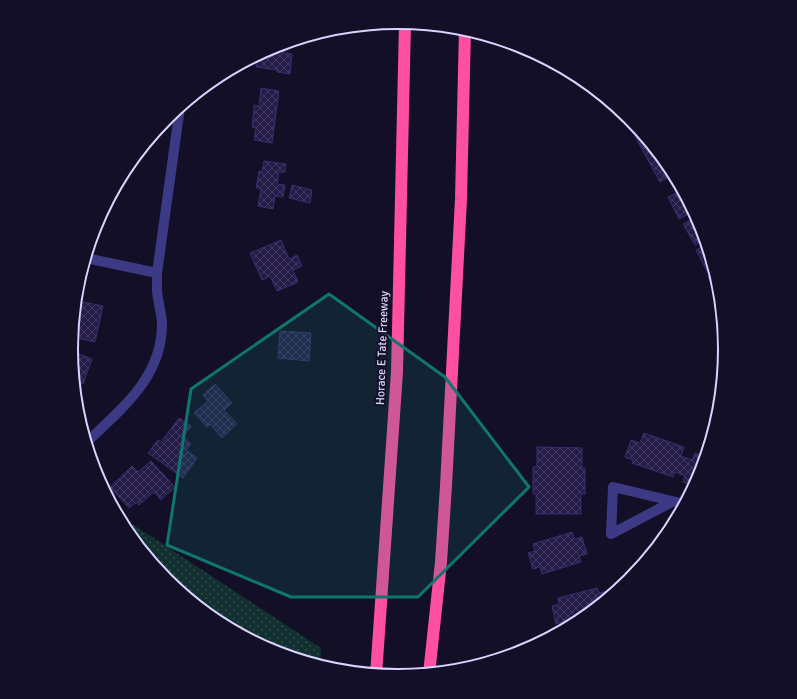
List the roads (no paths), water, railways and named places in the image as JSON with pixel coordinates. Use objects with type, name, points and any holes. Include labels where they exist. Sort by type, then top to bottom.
[{"type":"highway","name":"Horace E Tate Freeway","points":[[376,669],[396,372],[405,29]]},
{"type":"highway","points":[[430,668],[441,562],[446,486],[461,199],[465,36]]},
{"type":"street","points":[[91,438],[136,395],[155,363],[160,348],[162,322],[157,290],[157,273],[179,117]]},
{"type":"street","points":[[91,259],[157,273]]},
{"type":"street","points":[[672,502],[611,534],[613,487],[680,503]]}]
